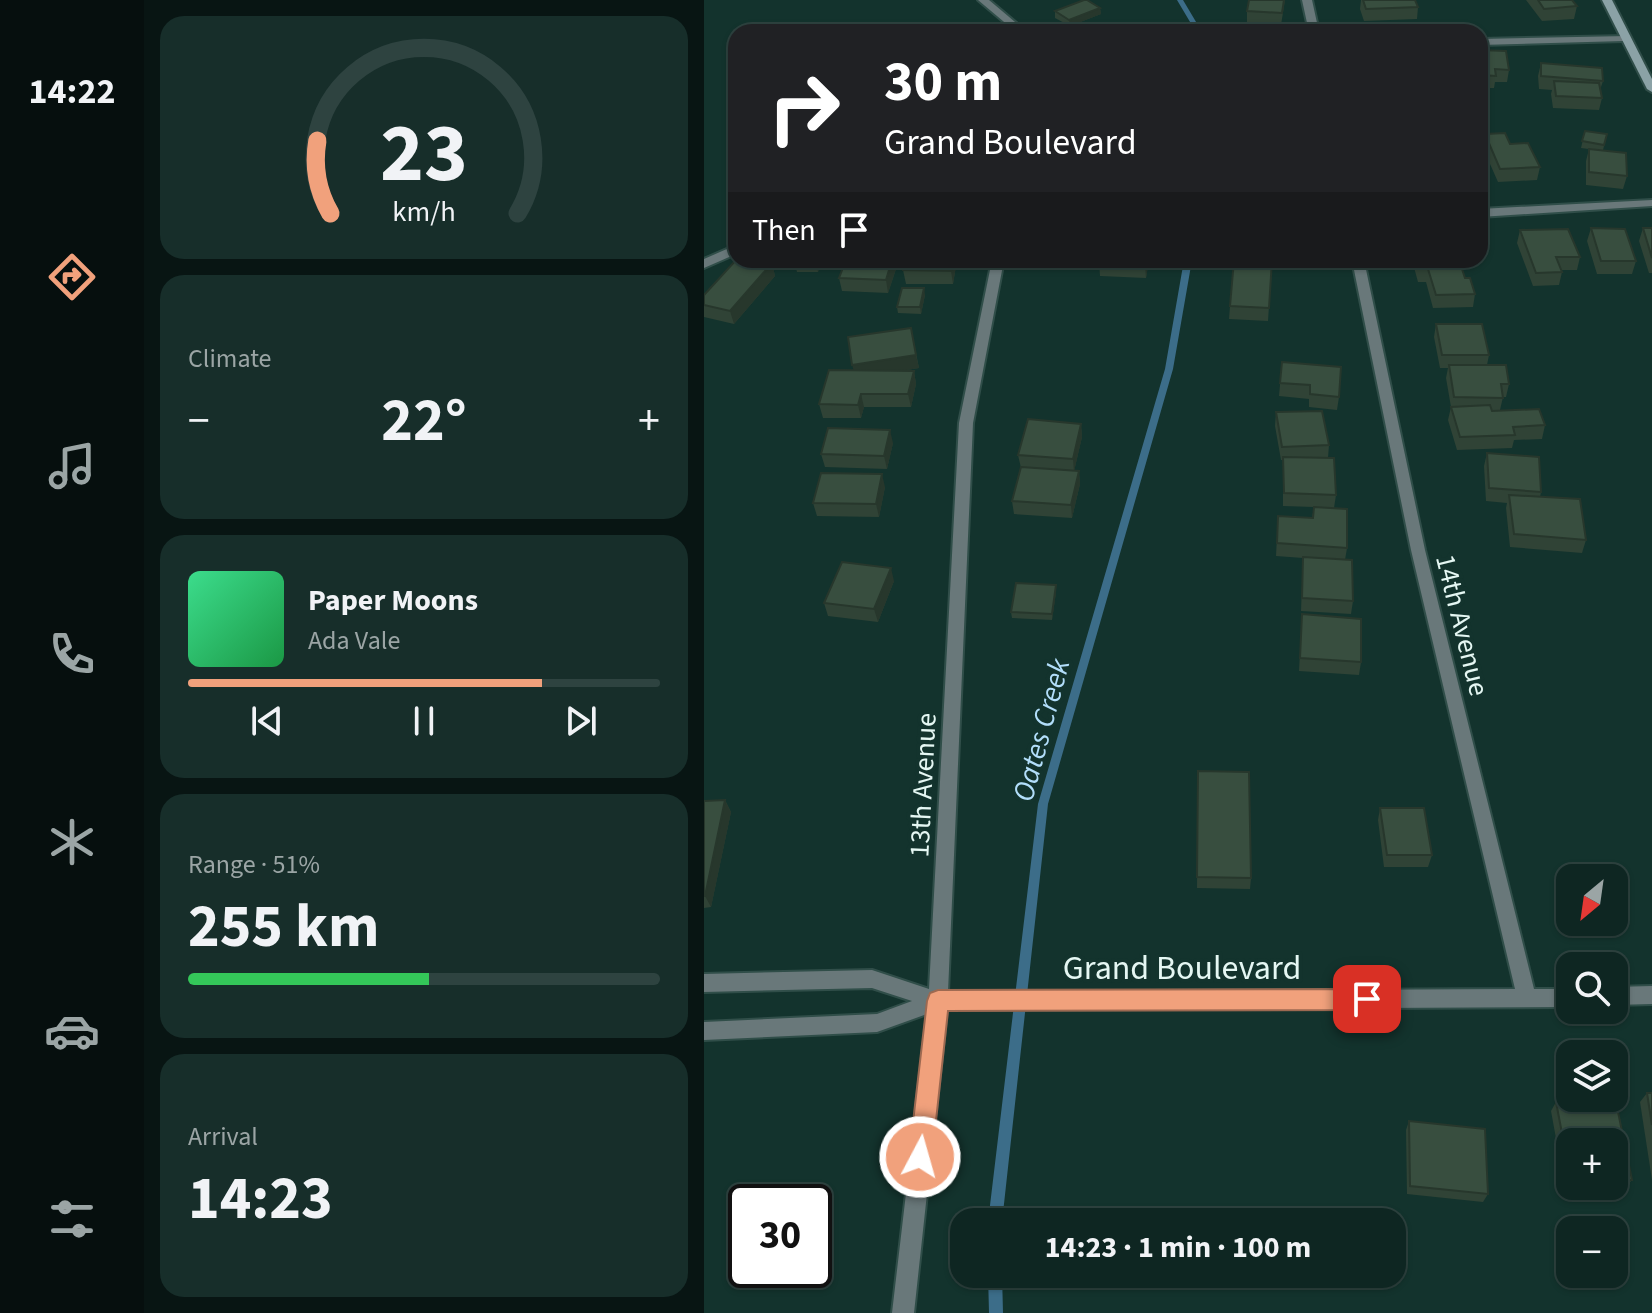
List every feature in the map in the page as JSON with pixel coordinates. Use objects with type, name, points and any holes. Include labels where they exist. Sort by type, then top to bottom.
[{"type":"street","points":[[983,0],[1012,24]]},
{"type":"street","points":[[1307,0],[1312,24]]},
{"type":"street","points":[[1607,0],[1652,89]]},
{"type":"street","points":[[1488,42],[1624,38]]},
{"type":"street","points":[[1488,213],[1652,203]]},
{"type":"street","points":[[704,264],[728,253]]},
{"type":"street","name":"13th Avenue","points":[[903,1313],[938,1001],[966,423],[996,268]]},
{"type":"street","name":"14th Avenue","points":[[1360,268],[1418,550],[1527,1000]]},
{"type":"street","name":"Grand Boulevard","points":[[704,983],[872,979],[938,1001]]},
{"type":"street","points":[[1628,996],[1652,995]]},
{"type":"street","name":"Grand Boulevard","points":[[704,1031],[877,1023],[938,1001],[1556,999]]},
{"type":"building","points":[[1084,0],[1100,8],[1069,20],[1055,11]]},
{"type":"building","points":[[1249,0],[1284,0],[1282,13],[1247,11]]},
{"type":"building","points":[[1363,0],[1415,0],[1418,7],[1366,9]]},
{"type":"building","points":[[1538,0],[1572,0],[1577,6],[1544,9]]},
{"type":"building","points":[[1488,50],[1506,51],[1509,70],[1495,69],[1496,76],[1488,76]]},
{"type":"building","points":[[1541,63],[1602,68],[1603,81],[1541,76]]},
{"type":"building","points":[[1554,81],[1599,83],[1602,98],[1556,96]]},
{"type":"building","points":[[1585,131],[1607,134],[1604,145],[1582,141]]},
{"type":"building","points":[[1505,133],[1510,144],[1528,143],[1540,167],[1500,169],[1488,134]]},
{"type":"building","points":[[1589,149],[1626,153],[1627,176],[1589,172]]},
{"type":"building","points":[[1591,228],[1625,229],[1636,261],[1601,261]]},
{"type":"building","points":[[1643,228],[1652,228],[1652,258]]},
{"type":"building","points":[[1568,229],[1580,257],[1556,257],[1562,272],[1536,273],[1520,230]]},
{"type":"building","points":[[729,268],[768,268],[730,311],[704,305],[704,295]]},
{"type":"building","points":[[843,268],[890,268],[886,280],[839,278]]},
{"type":"building","points":[[903,268],[952,268],[951,271]]},
{"type":"building","points":[[1233,268],[1272,268],[1269,308],[1230,306]]},
{"type":"building","points":[[1462,268],[1465,278],[1470,278],[1475,294],[1436,295],[1428,269],[1420,269]]},
{"type":"building","points":[[902,288],[924,288],[920,307],[897,307]]},
{"type":"building","points":[[1436,324],[1482,324],[1489,355],[1442,355]]},
{"type":"building","points":[[911,328],[916,355],[852,365],[848,337]]},
{"type":"building","points":[[1282,362],[1341,367],[1339,397],[1310,394],[1310,385],[1280,383]]},
{"type":"building","points":[[1449,365],[1506,365],[1509,384],[1501,384],[1503,398],[1454,397]]},
{"type":"building","points":[[829,370],[914,371],[908,394],[861,394],[858,405],[819,404]]},
{"type":"building","points":[[1490,405],[1492,411],[1539,409],[1545,425],[1513,427],[1515,435],[1460,437],[1451,407]]},
{"type":"building","points":[[1322,411],[1329,445],[1282,447],[1276,412]]},
{"type":"building","points":[[1028,419],[1081,424],[1073,459],[1018,455]]},
{"type":"building","points":[[828,428],[890,430],[884,456],[821,454]]},
{"type":"building","points":[[1487,453],[1539,457],[1541,492],[1489,488]]},
{"type":"building","points":[[1283,457],[1334,458],[1336,495],[1284,493]]},
{"type":"building","points":[[1021,467],[1079,471],[1071,505],[1012,501]]},
{"type":"building","points":[[821,473],[882,474],[876,504],[813,503]]},
{"type":"building","points":[[1509,495],[1580,499],[1586,540],[1514,534]]},
{"type":"building","points":[[1314,507],[1347,509],[1347,548],[1277,543],[1278,516],[1313,518]]},
{"type":"building","points":[[1303,557],[1352,560],[1353,601],[1302,598]]},
{"type":"building","points":[[842,562],[891,568],[874,609],[824,603]]},
{"type":"building","points":[[1016,583],[1056,585],[1052,614],[1011,612]]},
{"type":"building","points":[[1302,614],[1361,619],[1361,662],[1300,658]]},
{"type":"building","points":[[1198,771],[1249,772],[1251,878],[1197,877]]},
{"type":"building","points":[[725,800],[705,896],[704,896],[704,801]]},
{"type":"building","points":[[1380,808],[1424,808],[1432,855],[1387,855]]},
{"type":"building","points":[[1647,1093],[1652,1093],[1652,1125]]},
{"type":"building","points":[[1558,1112],[1618,1112],[1621,1128],[1561,1128]]},
{"type":"building","points":[[1409,1121],[1485,1129],[1488,1194],[1410,1186]]},
{"type":"waterway","name":"Oates Creek","points":[[1180,0],[1194,24]]},
{"type":"waterway","name":"Oates Creek","points":[[997,1208],[1043,804],[1169,369],[1187,268]]},
{"type":"waterway","name":"Oates Creek","points":[[995,1288],[996,1313]]},
{"type":"route","points":[[920,1157],[938,1001],[1367,999]]}]
